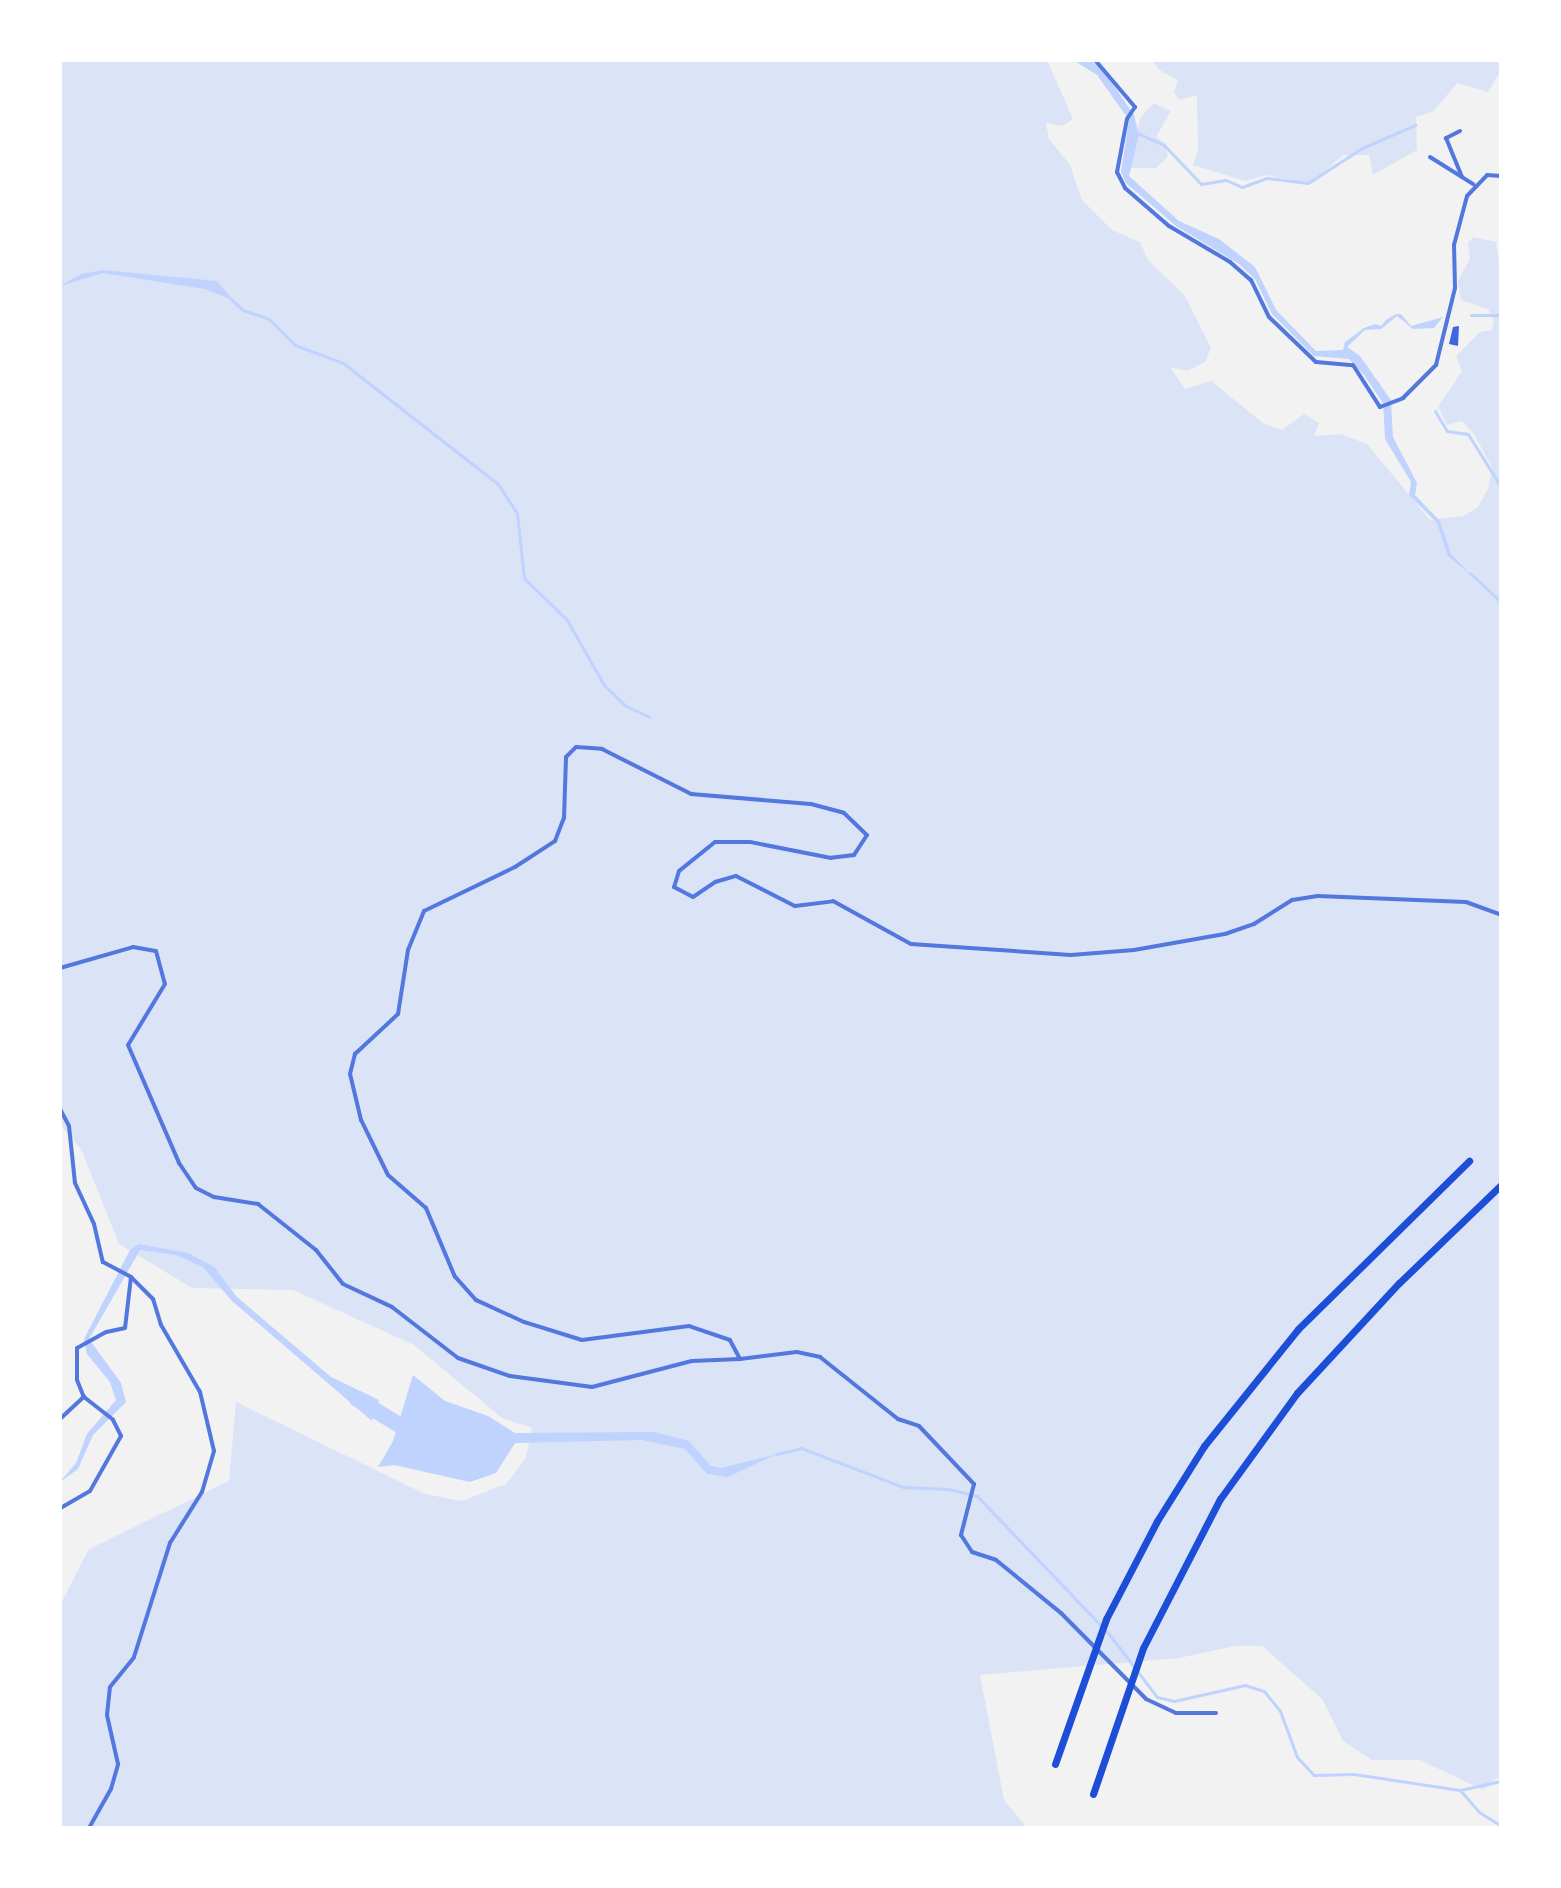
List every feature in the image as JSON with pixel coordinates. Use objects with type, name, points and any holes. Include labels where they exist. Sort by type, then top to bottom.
[{"type":"highway","points":[[1055,1764],[1106,1619],[1140,1551],[1204,1446],[1298,1329],[1469,1161]]},
{"type":"highway","points":[[1095,1791],[1143,1648],[1170,1588],[1190,1550],[1252,1452],[1348,1337],[1501,1185]]},
{"type":"street","points":[[1095,60],[1133,109],[1127,119],[1117,172],[1125,188],[1169,226],[1241,271],[1269,317],[1316,362],[1353,365],[1383,407],[1393,405],[1436,365],[1455,288],[1454,245],[1473,184],[1487,175],[1501,176]]},
{"type":"street","points":[[1460,131],[1446,138],[1462,177]]},
{"type":"street","points":[[1430,157],[1473,184]]},
{"type":"street","points":[[740,1359],[730,1340],[689,1326],[582,1340],[524,1322],[476,1300],[455,1277],[426,1208],[388,1175],[355,1103],[351,1062],[398,1014],[419,918],[431,905],[515,867],[555,841],[564,818],[563,769],[571,749],[587,745],[602,749],[691,794],[811,804],[844,813],[867,835],[854,855],[831,858],[750,842],[715,842],[679,871],[674,887],[693,897],[715,882],[736,876],[795,906],[833,901],[911,944],[1071,955],[1134,950],[1225,934],[1254,924],[1292,900],[1326,895],[1466,902],[1501,915]]},
{"type":"street","points":[[60,968],[133,947],[154,948],[165,984],[128,1045],[190,1182],[209,1196],[258,1204],[316,1250],[343,1284],[392,1307],[458,1358],[510,1376],[584,1387],[692,1361],[797,1352],[820,1357],[898,1419],[919,1426],[974,1484],[961,1535],[972,1552],[996,1560],[1061,1613],[1146,1699],[1176,1713],[1216,1713]]},
{"type":"street","points":[[60,1109],[69,1126],[75,1183],[94,1224],[103,1262],[128,1276],[153,1299],[161,1325],[200,1392],[214,1451],[202,1492],[170,1543],[134,1657],[110,1687],[107,1715],[118,1764],[89,1828]]},
{"type":"street","points":[[60,1508],[90,1491],[110,1462],[121,1436],[113,1420],[84,1397],[77,1380],[77,1348],[125,1328],[128,1276]]},
{"type":"street","points":[[60,1419],[84,1397]]},
{"type":"shaded area","points":[[60,60],[1047,60],[1073,119],[1063,126],[1046,123],[1049,139],[1070,165],[1082,200],[1112,230],[1140,242],[1148,260],[1185,296],[1211,348],[1205,362],[1187,371],[1170,367],[1185,389],[1211,381],[1263,423],[1282,430],[1304,414],[1319,423],[1314,436],[1341,434],[1367,444],[1430,520],[1463,516],[1478,507],[1488,489],[1492,468],[1474,434],[1462,421],[1447,425],[1438,407],[1462,371],[1456,356],[1480,332],[1492,330],[1494,321],[1488,309],[1461,300],[1458,281],[1470,259],[1468,243],[1473,237],[1496,242],[1501,276],[1501,1775],[1483,1790],[1420,1760],[1372,1760],[1343,1741],[1322,1699],[1262,1646],[1235,1646],[1179,1658],[980,1675],[1004,1800],[1027,1828],[60,1828],[60,1605],[89,1549],[229,1481],[236,1402],[425,1494],[462,1501],[506,1484],[526,1458],[532,1428],[502,1418],[414,1345],[293,1290],[192,1288],[119,1244],[81,1149],[60,1124]]},
{"type":"shaded area","points":[[1152,60],[1499,60],[1499,73],[1488,92],[1457,83],[1434,111],[1416,117],[1417,150],[1373,175],[1369,155],[1343,155],[1311,184],[1266,175],[1245,181],[1193,165],[1198,151],[1197,95],[1179,100],[1174,92],[1178,80],[1159,70]]},
{"type":"shaded area","points":[[1154,103],[1171,111],[1156,137],[1165,143],[1168,157],[1156,168],[1131,168],[1140,118]]},
{"type":"water","points":[[1073,60],[1090,60],[1103,70],[1134,115],[1139,135],[1129,176],[1179,221],[1219,239],[1255,267],[1276,310],[1316,351],[1343,350],[1345,342],[1364,328],[1375,324],[1381,326],[1396,314],[1401,314],[1411,326],[1443,317],[1434,328],[1413,329],[1397,316],[1381,329],[1365,330],[1347,347],[1360,356],[1391,400],[1393,437],[1417,483],[1415,495],[1440,521],[1451,554],[1471,575],[1448,556],[1437,523],[1409,495],[1411,482],[1385,439],[1383,403],[1364,375],[1349,359],[1314,356],[1272,314],[1255,279],[1239,264],[1176,226],[1126,183],[1121,172],[1129,120],[1097,75]]},
{"type":"water","points":[[103,270],[217,281],[233,300],[205,289],[103,273],[60,286],[81,274]]},
{"type":"water","points":[[139,1244],[188,1253],[214,1267],[237,1297],[331,1377],[379,1400],[372,1421],[232,1301],[203,1267],[176,1255],[140,1250],[89,1339],[121,1383],[126,1402],[93,1435],[78,1469],[60,1482],[76,1463],[87,1434],[116,1400],[110,1382],[87,1354],[84,1339],[130,1250]]},
{"type":"water","points":[[413,1375],[445,1401],[488,1416],[515,1433],[655,1432],[689,1441],[711,1466],[721,1468],[777,1454],[728,1477],[707,1474],[685,1449],[642,1440],[515,1443],[496,1473],[470,1482],[394,1465],[378,1467],[393,1441]]},
{"type":"building","points":[[1459,326],[1458,346],[1449,344],[1453,327]]},
{"type":"waterway","points":[[1137,133],[1164,145],[1201,184],[1226,180],[1242,187],[1267,178],[1308,183],[1362,148],[1415,125]]},
{"type":"waterway","points":[[231,299],[243,310],[269,319],[295,345],[343,363],[498,484],[517,513],[524,578],[567,620],[604,685],[626,706],[650,717]]},
{"type":"waterway","points":[[1471,315],[1501,315]]},
{"type":"waterway","points":[[1435,411],[1447,431],[1468,434],[1501,487]]},
{"type":"waterway","points":[[1470,573],[1501,602]]},
{"type":"waterway","points":[[357,1399],[412,1433]]},
{"type":"waterway","points":[[776,1454],[801,1448],[903,1487],[949,1489],[977,1496],[1109,1634],[1157,1697],[1174,1701],[1245,1685],[1264,1691],[1280,1711],[1297,1757],[1314,1775],[1354,1774],[1460,1790],[1501,1781]]},
{"type":"waterway","points":[[1460,1790],[1479,1812],[1501,1826]]}]
